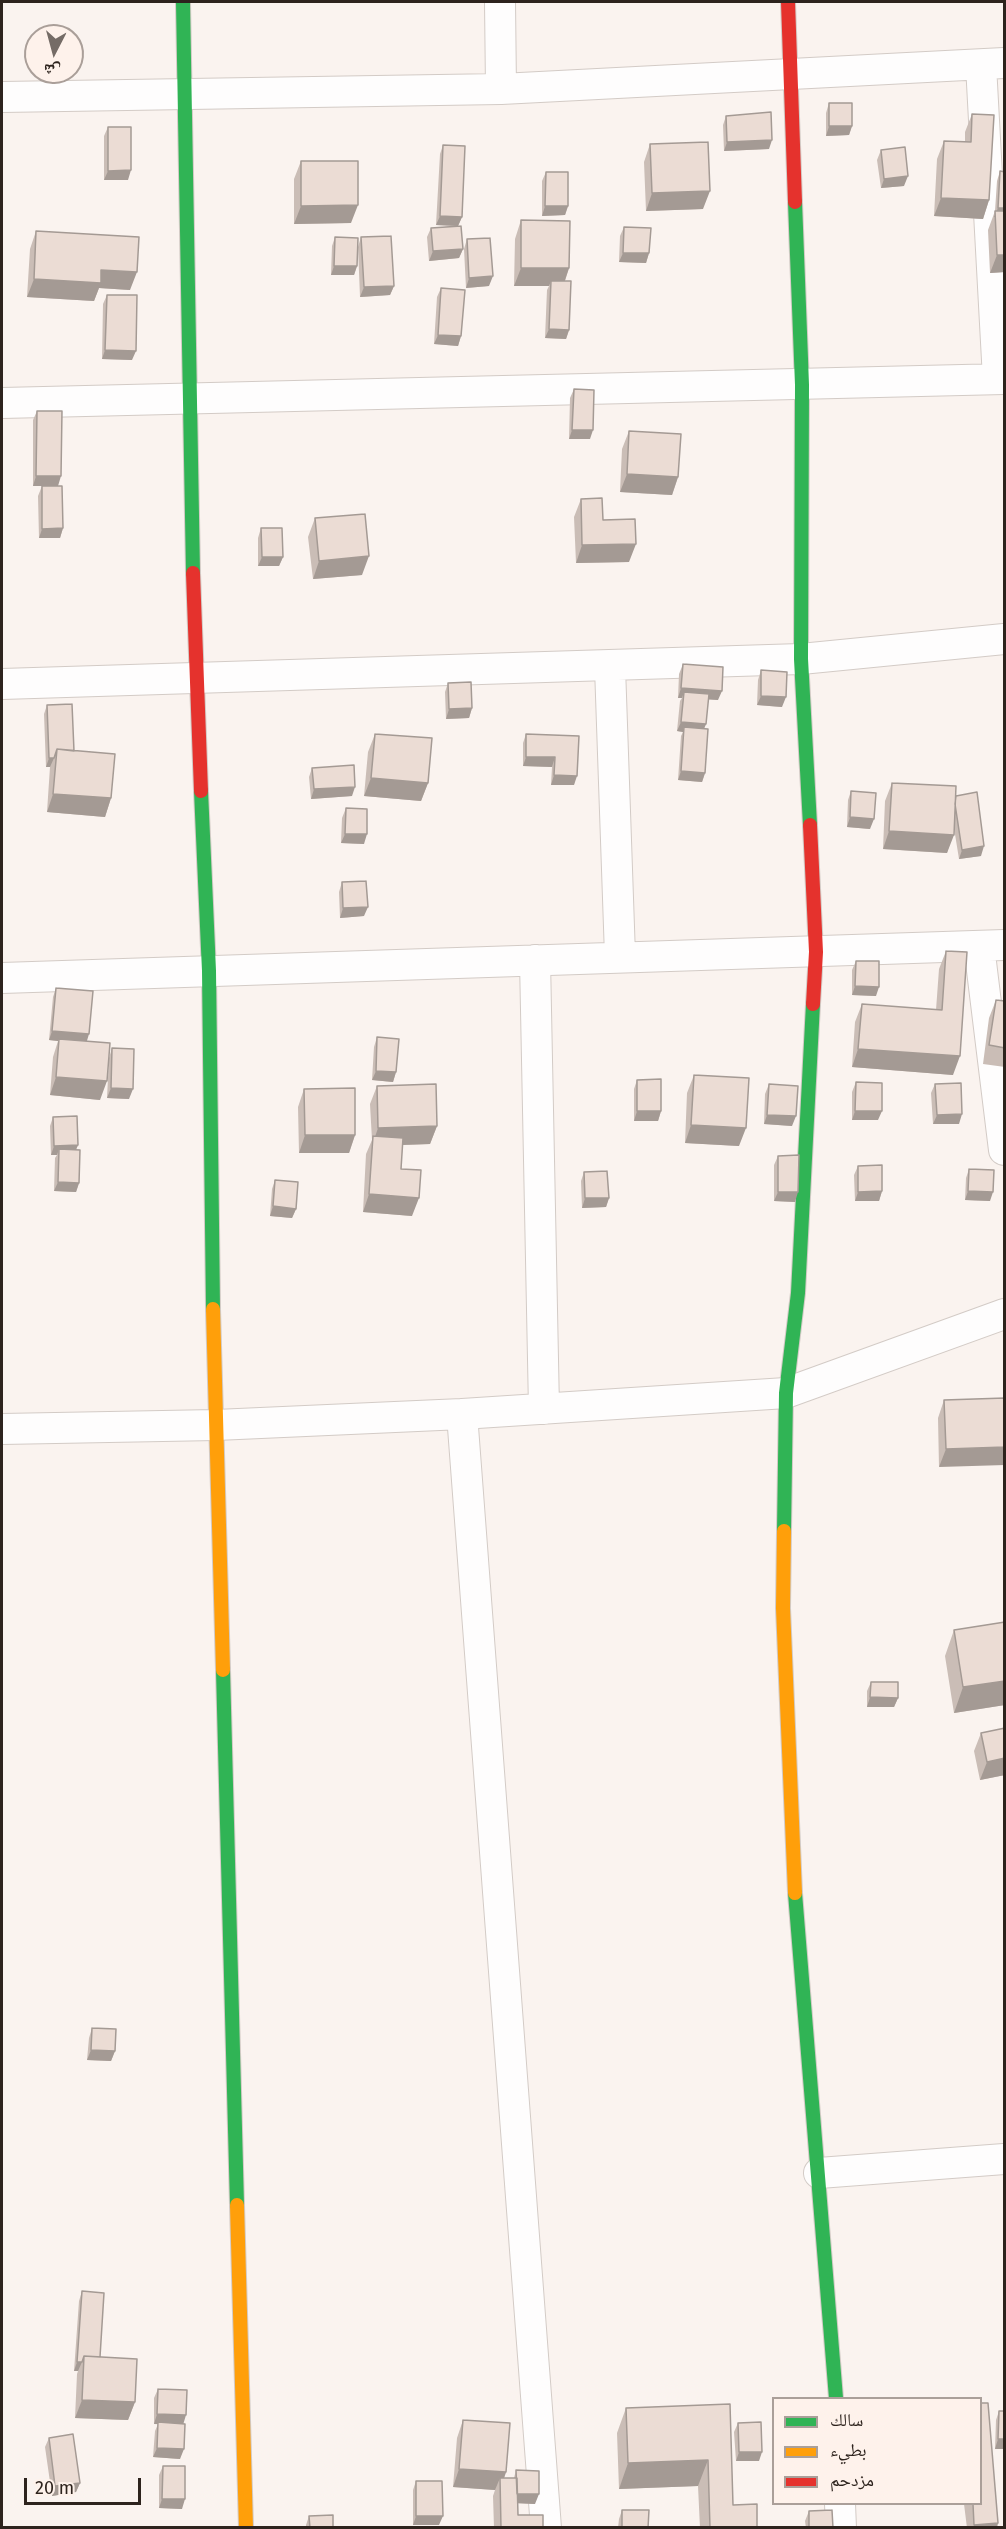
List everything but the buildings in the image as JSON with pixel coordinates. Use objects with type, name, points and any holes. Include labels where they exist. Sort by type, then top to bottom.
[{"type":"street","points":[[183,2],[188,399],[196,677],[209,971],[216,1425],[246,2528]]},
{"type":"street","points":[[500,2],[501,89]]},
{"type":"street","points":[[788,2],[802,385],[801,659],[816,952],[798,1293],[786,1394],[783,1608],[792,1847],[804,2023],[819,2173],[836,2397]]},
{"type":"street","points":[[2,97],[501,89],[993,64],[1001,379],[2,403]]},
{"type":"street","points":[[2,684],[610,667],[801,659],[1005,639]]},
{"type":"street","points":[[610,667],[620,956]]},
{"type":"street","points":[[2,978],[620,956],[992,946],[1005,1150]]},
{"type":"street","points":[[535,960],[544,1410]]},
{"type":"street","points":[[2,1429],[216,1425],[544,1410],[786,1394],[1005,1314]]},
{"type":"street","points":[[462,1414],[546,2528]]},
{"type":"street","points":[[819,2173],[1005,2159]]},
{"type":"street","points":[[840,2505],[842,2528]]},
{"type":"traffic: fast","points":[[183,2],[193,573]]},
{"type":"traffic: fast","points":[[795,202],[802,385],[801,659],[810,825]]},
{"type":"traffic: fast","points":[[201,791],[209,971],[213,1309]]},
{"type":"traffic: fast","points":[[784,1531],[786,1393],[798,1293],[813,1004]]},
{"type":"traffic: fast","points":[[223,1670],[237,2205]]},
{"type":"traffic: fast","points":[[795,1893],[836,2397]]},
{"type":"traffic: slow","points":[[213,1309],[223,1670]]},
{"type":"traffic: slow","points":[[784,1531],[783,1608],[795,1893]]},
{"type":"traffic: slow","points":[[237,2205],[246,2528]]},
{"type":"traffic: jam","points":[[788,2],[795,202]]},
{"type":"traffic: jam","points":[[193,573],[201,791]]},
{"type":"traffic: jam","points":[[810,825],[816,952],[813,1004]]}]
